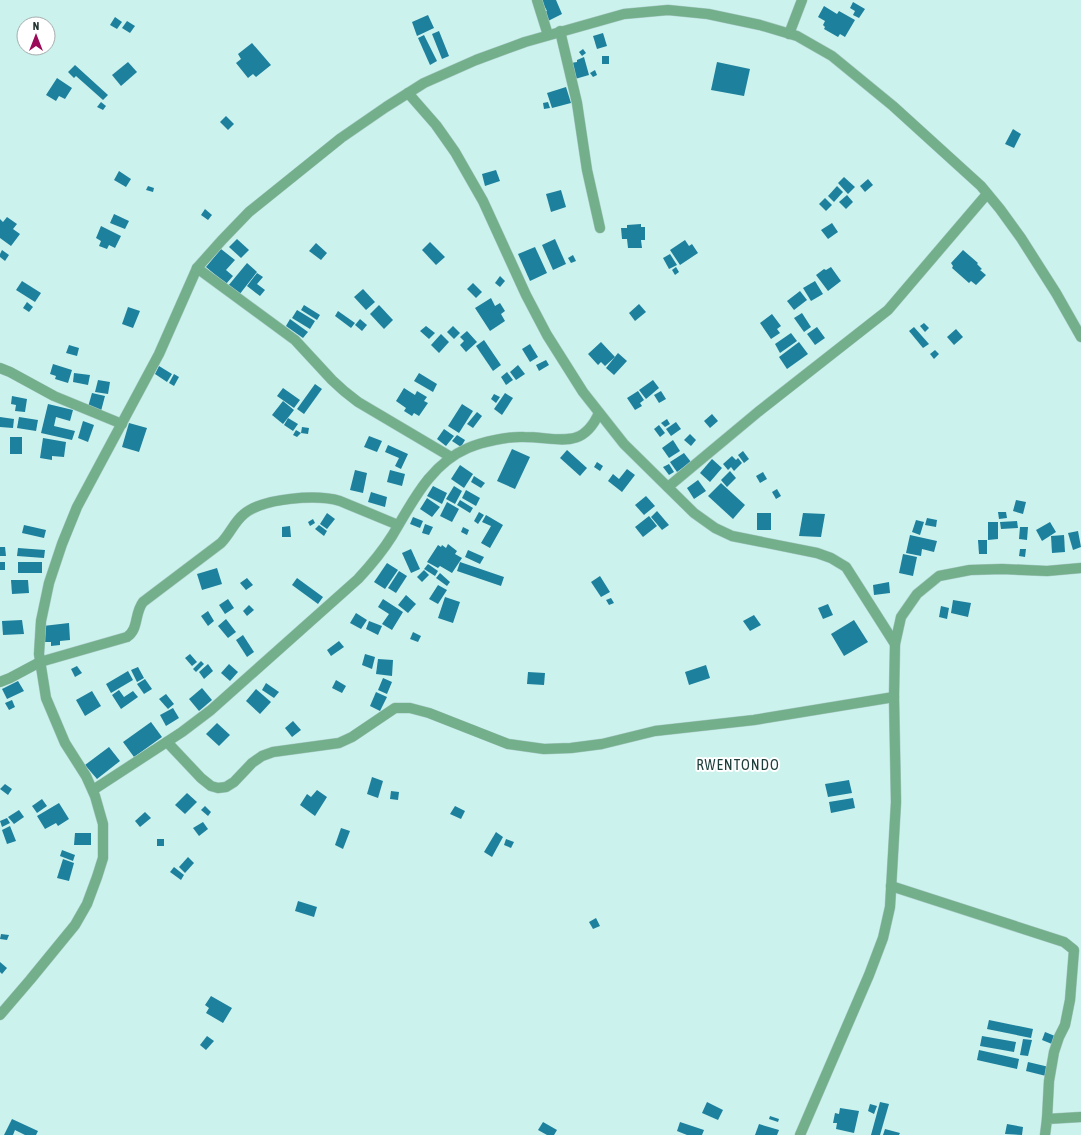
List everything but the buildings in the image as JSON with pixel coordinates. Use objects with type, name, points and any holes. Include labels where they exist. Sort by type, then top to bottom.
[{"type":"street","points":[[537,0],[548,35]]},
{"type":"street","points":[[789,34],[802,0]]},
{"type":"street","points":[[0,1015],[75,925],[87,904],[103,858],[103,824],[93,790],[65,743],[46,698],[38,654],[41,622],[49,583],[62,544],[77,507],[160,354],[197,268],[249,212],[341,138],[408,93],[424,83],[476,60],[560,31],[624,14],[668,10],[708,14],[760,25],[797,36],[832,56],[893,106],[981,186],[1021,238],[1056,293],[1081,337]]},
{"type":"street","points":[[560,31],[577,103],[586,164],[600,228]]},
{"type":"street","points":[[408,93],[436,125],[483,201],[526,295],[547,336],[583,392],[624,444],[694,513],[715,528],[732,536],[817,553],[831,558],[846,568],[895,644]]},
{"type":"street","points":[[668,487],[758,412],[888,310],[987,194]]},
{"type":"street","points":[[197,268],[295,340],[344,392],[358,402],[452,457]]},
{"type":"street","points":[[0,368],[54,396],[122,424]]},
{"type":"street","points":[[93,790],[167,742],[211,710],[358,579],[376,559],[424,484],[452,457],[468,448],[500,439],[523,437],[572,439],[585,434],[594,425],[599,413]]},
{"type":"street","points":[[0,682],[40,662],[118,641],[132,634],[139,608],[143,602],[221,543],[226,538],[237,520],[245,513],[256,507],[280,500],[320,497],[332,498],[398,525]]},
{"type":"street","points":[[800,1135],[869,975],[883,938],[890,907],[896,802],[894,697],[895,644],[901,617],[917,594],[939,576],[970,570],[1002,569],[1047,571],[1081,568]]},
{"type":"street","points":[[167,742],[201,778],[211,786],[218,788],[226,787],[234,782],[252,763],[262,756],[273,752],[339,743],[352,737],[395,708],[410,708],[429,713],[508,744],[544,749],[571,748],[602,744],[655,731],[754,720],[894,697]]},
{"type":"street","points":[[891,886],[1064,942],[1074,950],[1070,1000],[1065,1025],[1059,1036],[1054,1052],[1049,1081],[1045,1135]]},
{"type":"street","points":[[1047,1118],[1081,1117]]},
{"type":"district","name":"RWENTONDO","points":[[738,764]]}]
